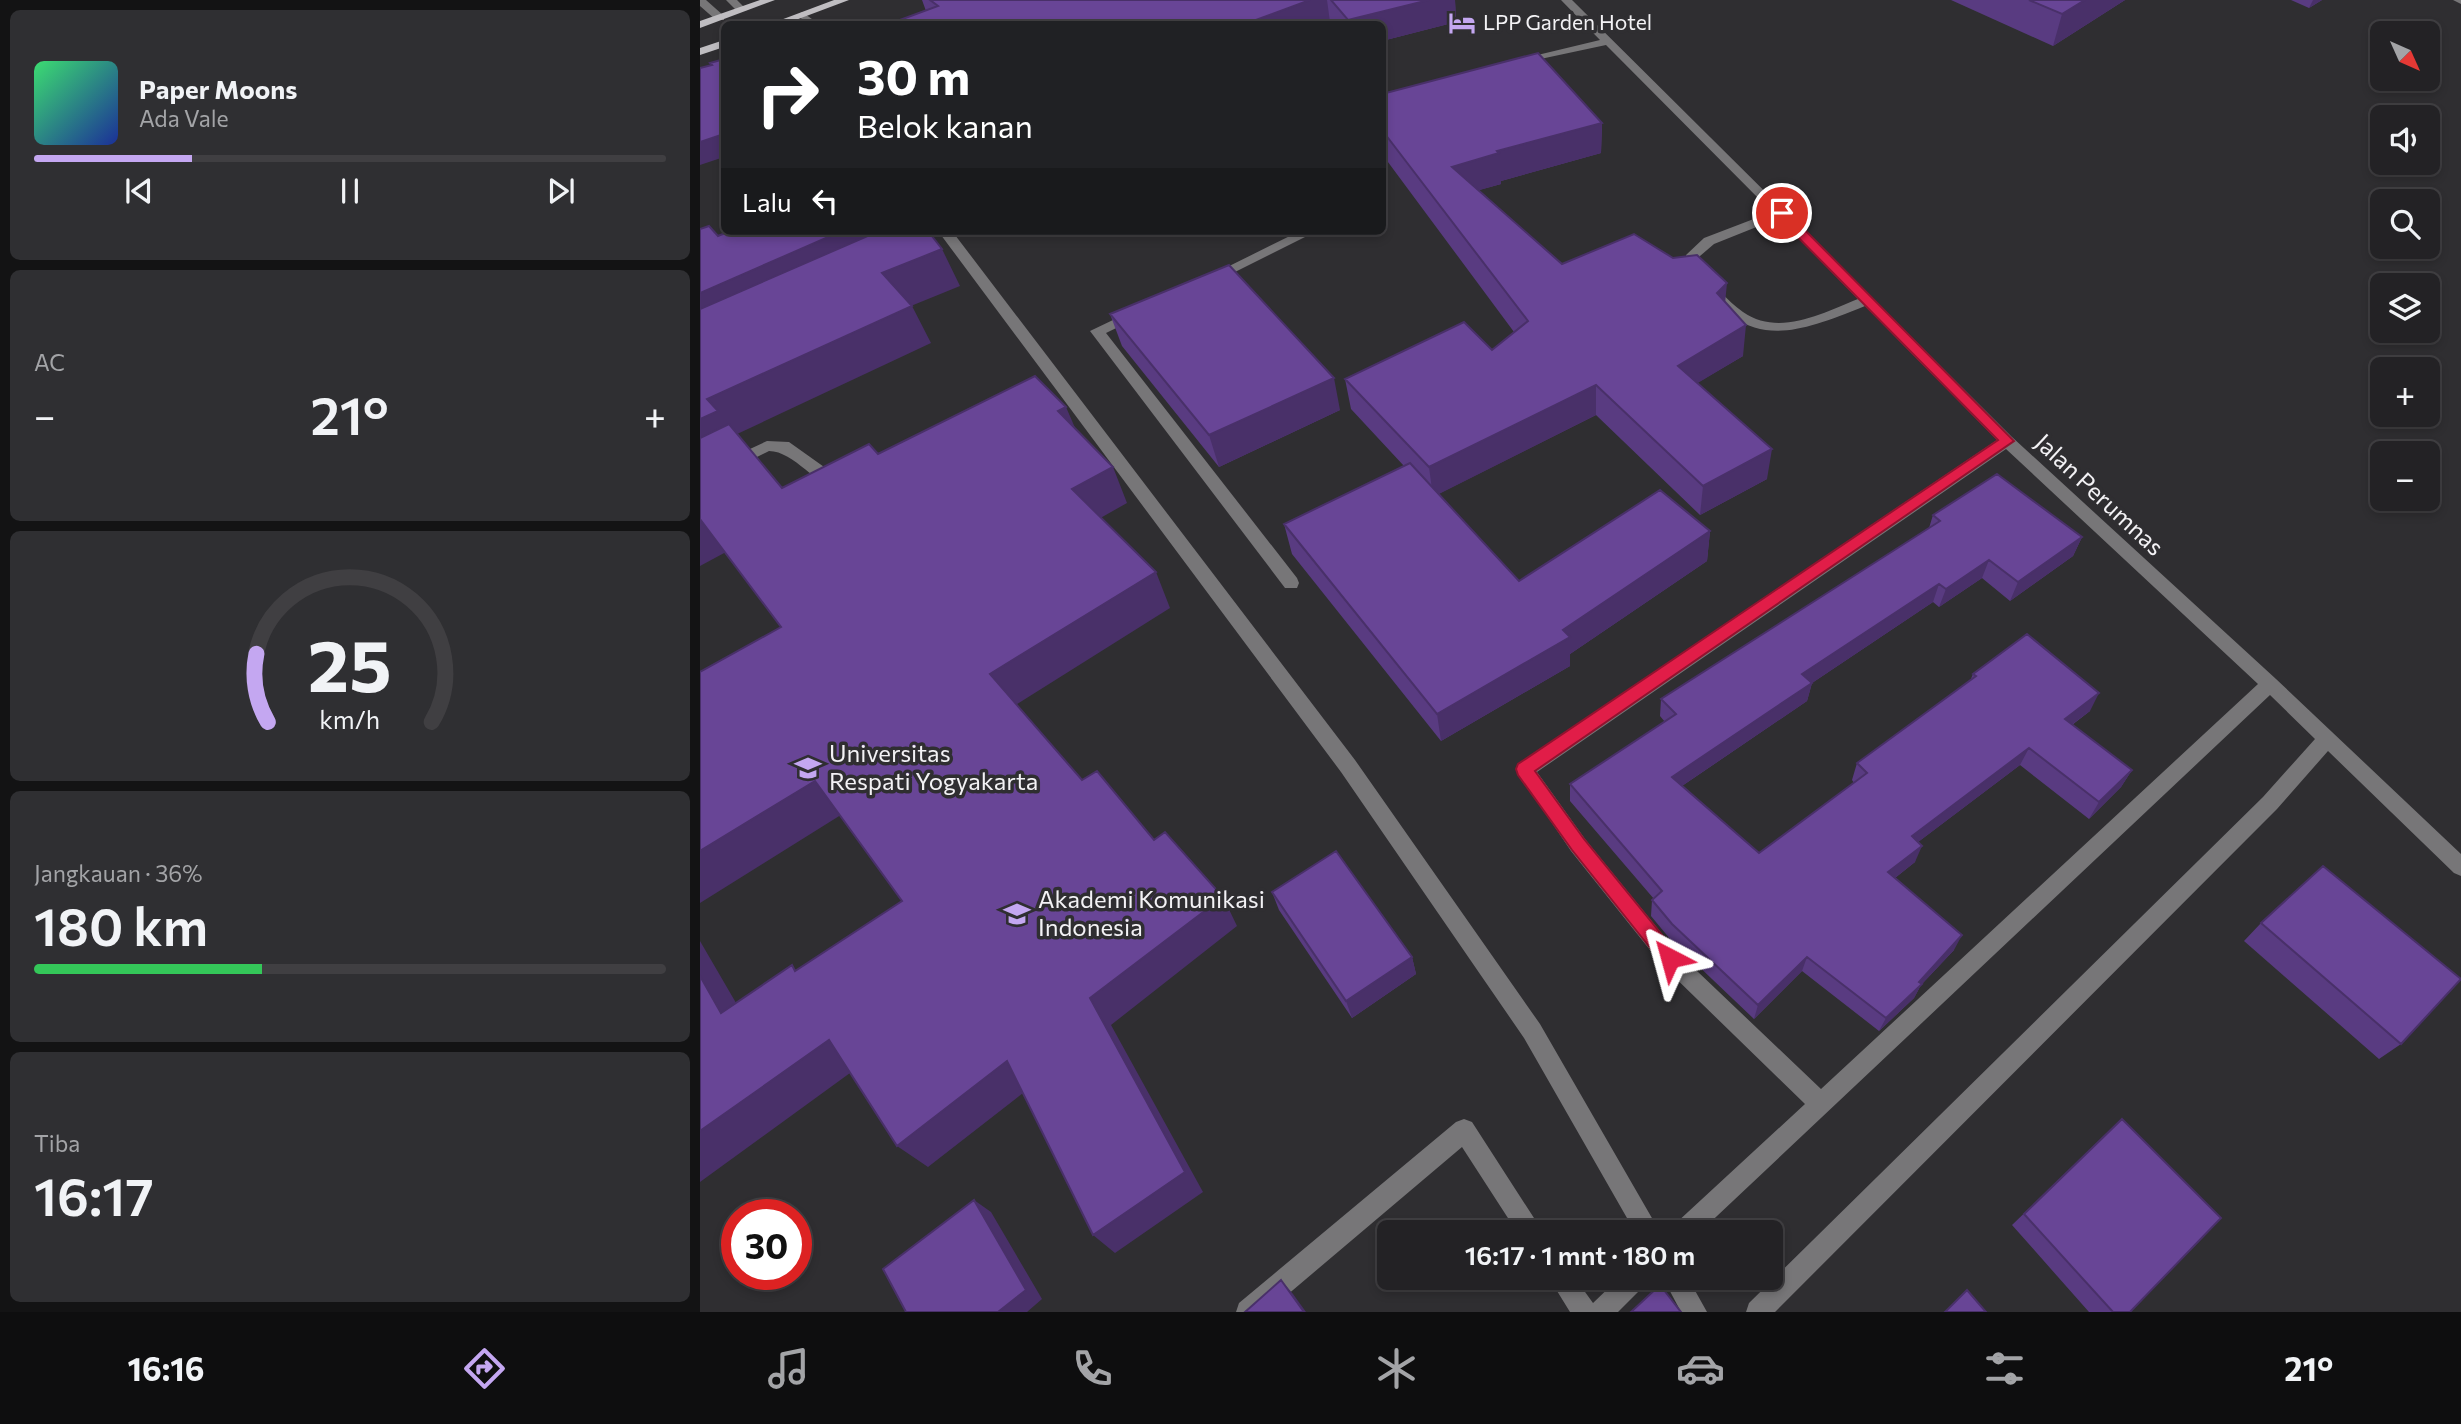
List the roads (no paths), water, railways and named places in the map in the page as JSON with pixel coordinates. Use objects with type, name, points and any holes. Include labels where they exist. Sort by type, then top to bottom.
[{"type":"main road","points":[[700,25],[770,0]]},
{"type":"main road","points":[[785,21],[844,0]]},
{"type":"main road","points":[[700,52],[721,44]]},
{"type":"street","points":[[700,0],[720,18]]},
{"type":"street","points":[[731,0],[742,9]]},
{"type":"street","name":"Jalan Perumnas","points":[[1566,0],[1782,213],[2007,441],[2270,684],[2461,867]]},
{"type":"street","points":[[802,15],[810,21]]},
{"type":"street","points":[[1502,67],[1608,41]]},
{"type":"street","points":[[1782,213],[1709,241],[1693,255],[1693,271],[1743,318],[1768,329],[1795,328],[1867,300]]},
{"type":"street","points":[[1193,287],[1302,235]]},
{"type":"street","points":[[944,237],[1048,381],[1348,766],[1525,1020],[1641,1220]]},
{"type":"street","points":[[1145,309],[1097,331],[1291,583]]},
{"type":"street","points":[[1821,1104],[1670,958],[1578,845],[1524,769],[2007,441]]},
{"type":"street","points":[[700,478],[767,446],[776,445],[784,446],[836,484],[848,483]]},
{"type":"street","points":[[1697,1220],[2270,684]]},
{"type":"street","points":[[1758,1312],[2270,803],[2327,739]]},
{"type":"street","points":[[1248,1312],[1464,1130],[1523,1220]]},
{"type":"street","points":[[1570,1290],[1584,1312]]},
{"type":"street","points":[[1601,1312],[1624,1290]]},
{"type":"street","points":[[1682,1290],[1695,1312]]},
{"type":"place","name":"LPP Garden Hotel","points":[[1462,23]]},
{"type":"place","name":"Universitas Respati Yogyakarta","points":[[808,768]]},
{"type":"place","name":"Akademi Komunikasi Indonesia","points":[[1017,914]]}]
